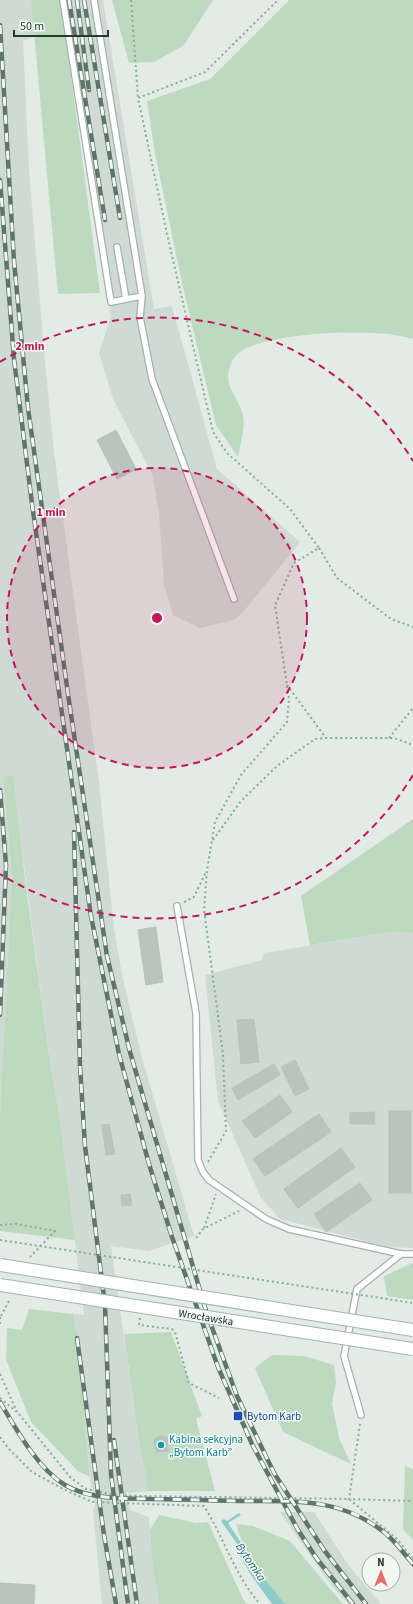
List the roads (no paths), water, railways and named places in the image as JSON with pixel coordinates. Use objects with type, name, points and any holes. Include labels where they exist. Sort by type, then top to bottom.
[{"type":"main road","name":"Wrocławska","points":[[0,1265],[413,1330]]},
{"type":"main road","name":"Wrocławska","points":[[0,1285],[413,1350]]},
{"type":"lane","points":[[63,0],[111,302],[142,296]]},
{"type":"lane","points":[[94,0],[142,296],[140,318],[152,379],[234,598]]},
{"type":"lane","points":[[117,247],[126,299]]},
{"type":"lane","points":[[177,906],[196,1013],[198,1160],[203,1172],[219,1188],[247,1207],[266,1219],[289,1229],[401,1254],[413,1254]]},
{"type":"lane","points":[[361,1415],[344,1356],[357,1289],[401,1254]]},
{"type":"water","name":"Bytomka","points":[[239,1513],[241,1515],[228,1523],[265,1579],[285,1604],[272,1604],[251,1575],[238,1552],[240,1548],[221,1521],[224,1519],[227,1521]]},
{"type":"railway","points":[[69,0],[105,220]]},
{"type":"railway","points":[[77,0],[89,90]]},
{"type":"railway","points":[[84,0],[120,218]]},
{"type":"railway","points":[[0,25],[14,261],[28,408],[69,701],[107,956],[130,1052],[206,1311],[237,1396],[274,1473],[324,1550],[366,1604]]},
{"type":"railway","points":[[0,180],[14,359],[32,504],[91,916],[119,1054],[149,1164],[172,1237],[218,1367],[252,1444],[298,1530],[317,1559],[353,1604]]},
{"type":"railway","points":[[0,790],[6,865],[0,1015]]},
{"type":"railway","points":[[74,832],[80,1066],[85,1146],[105,1305],[111,1474],[128,1604]]},
{"type":"railway","points":[[77,1338],[104,1535],[116,1604]]},
{"type":"railway","points":[[0,1402],[20,1436],[37,1459],[55,1478],[75,1490],[96,1496],[118,1498],[286,1501],[320,1504],[337,1508],[369,1522],[385,1533],[413,1564]]},
{"type":"railway","points":[[114,1440],[137,1604]]},
{"type":"place","name":"Bytom Karb","points":[[238,1416]]},
{"type":"place","name":"Kabina sekcyjna „Bytom Karb”","points":[[161,1445]]}]
